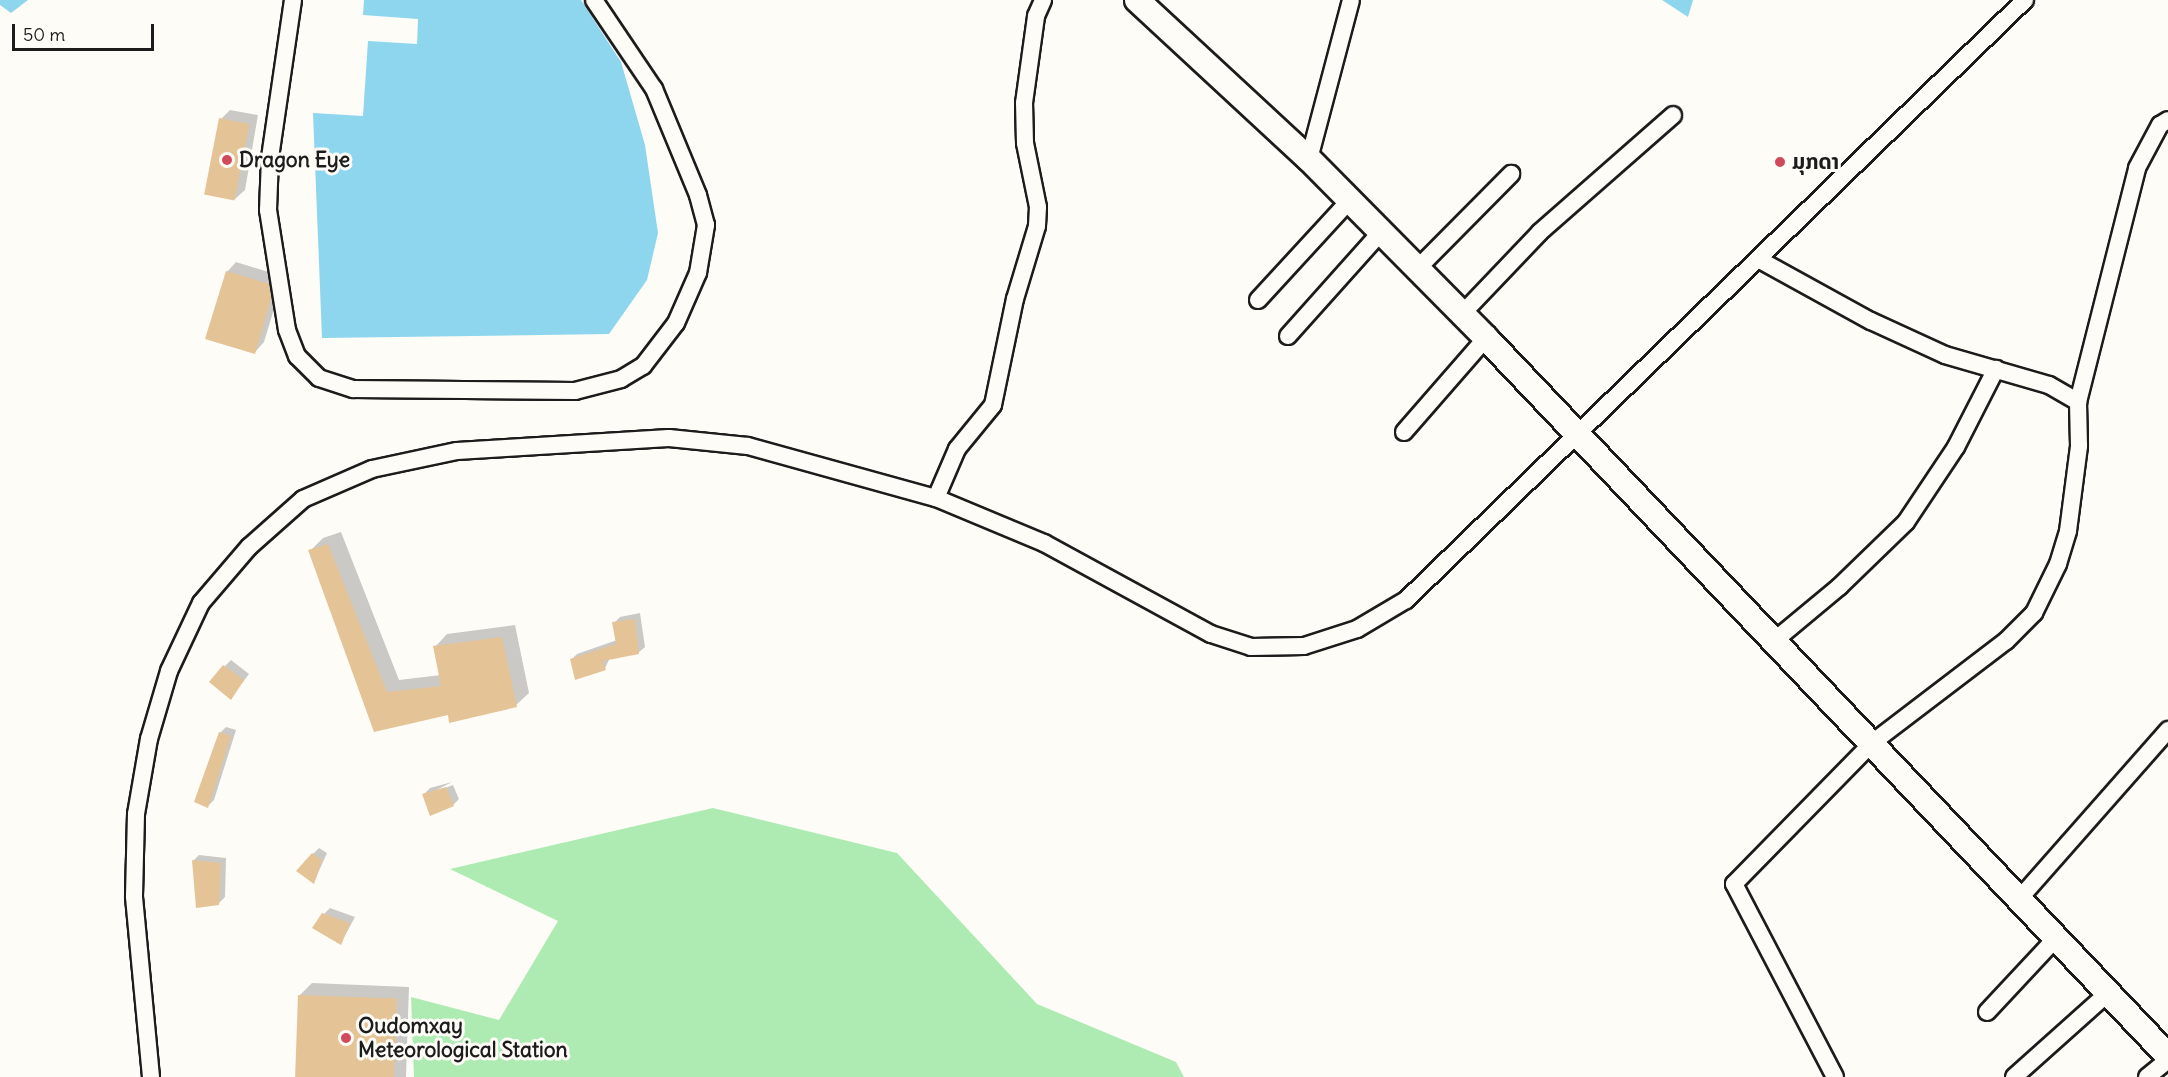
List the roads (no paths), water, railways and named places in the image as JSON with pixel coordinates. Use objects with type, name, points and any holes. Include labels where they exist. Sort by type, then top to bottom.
[{"type":"street","points":[[293,0],[270,158],[268,210],[286,330],[297,356],[319,378],[353,389],[575,391],[621,379],[643,366],[676,323],[698,273],[706,225],[698,195],[654,89],[594,0]]},
{"type":"street","points":[[936,498],[957,449],[993,405],[1015,299],[1035,234],[1038,207],[1025,143],[1024,103],[1036,16],[1043,0]]},
{"type":"street","points":[[1137,0],[1309,159],[1381,231],[1486,338],[2057,937],[2168,1058],[2147,1077]]},
{"type":"street","points":[[1309,159],[1351,0]]},
{"type":"street","points":[[151,1077],[134,896],[136,814],[149,739],[169,671],[201,603],[249,547],[303,499],[372,469],[457,451],[669,438],[748,446],[936,498],[1044,543],[1211,634],[1251,647],[1304,646],[1357,629],[1406,600],[1578,436],[2025,0]]},
{"type":"street","points":[[1462,314],[1540,232],[1673,115]]},
{"type":"street","points":[[1835,1077],[1734,884],[1872,743],[2006,641],[2034,613],[2058,564],[2068,531],[2079,446],[2078,402],[2137,168],[2160,124],[2168,120]]},
{"type":"street","points":[[1417,269],[1511,174]]},
{"type":"street","points":[[1257,300],[1350,200]]},
{"type":"street","points":[[1287,336],[1381,231]]},
{"type":"street","points":[[1758,259],[1934,350],[2049,385],[2078,402]]},
{"type":"street","points":[[1404,432],[1486,338]]},
{"type":"street","points":[[1774,641],[1839,587],[1906,522],[1956,447],[1996,369]]},
{"type":"street","points":[[2020,898],[2168,730]]},
{"type":"street","points":[[1987,1012],[2057,937]]},
{"type":"street","points":[[2014,1077],[2108,993]]},
{"type":"water","points":[[0,0],[28,0],[11,13],[0,5]]},
{"type":"water","points":[[364,0],[581,0],[621,62],[645,145],[658,233],[647,280],[609,334],[322,338],[313,113],[363,116],[368,41],[417,44],[418,19],[363,15]]},
{"type":"water","points":[[1662,0],[1693,0],[1688,17]]},
{"type":"place","name":"Dragon Eye","points":[[227,160]]},
{"type":"place","name":"ມຸກດາ","points":[[1780,162]]},
{"type":"place","name":"Oudomxay Meteorological Station","points":[[346,1038]]}]
